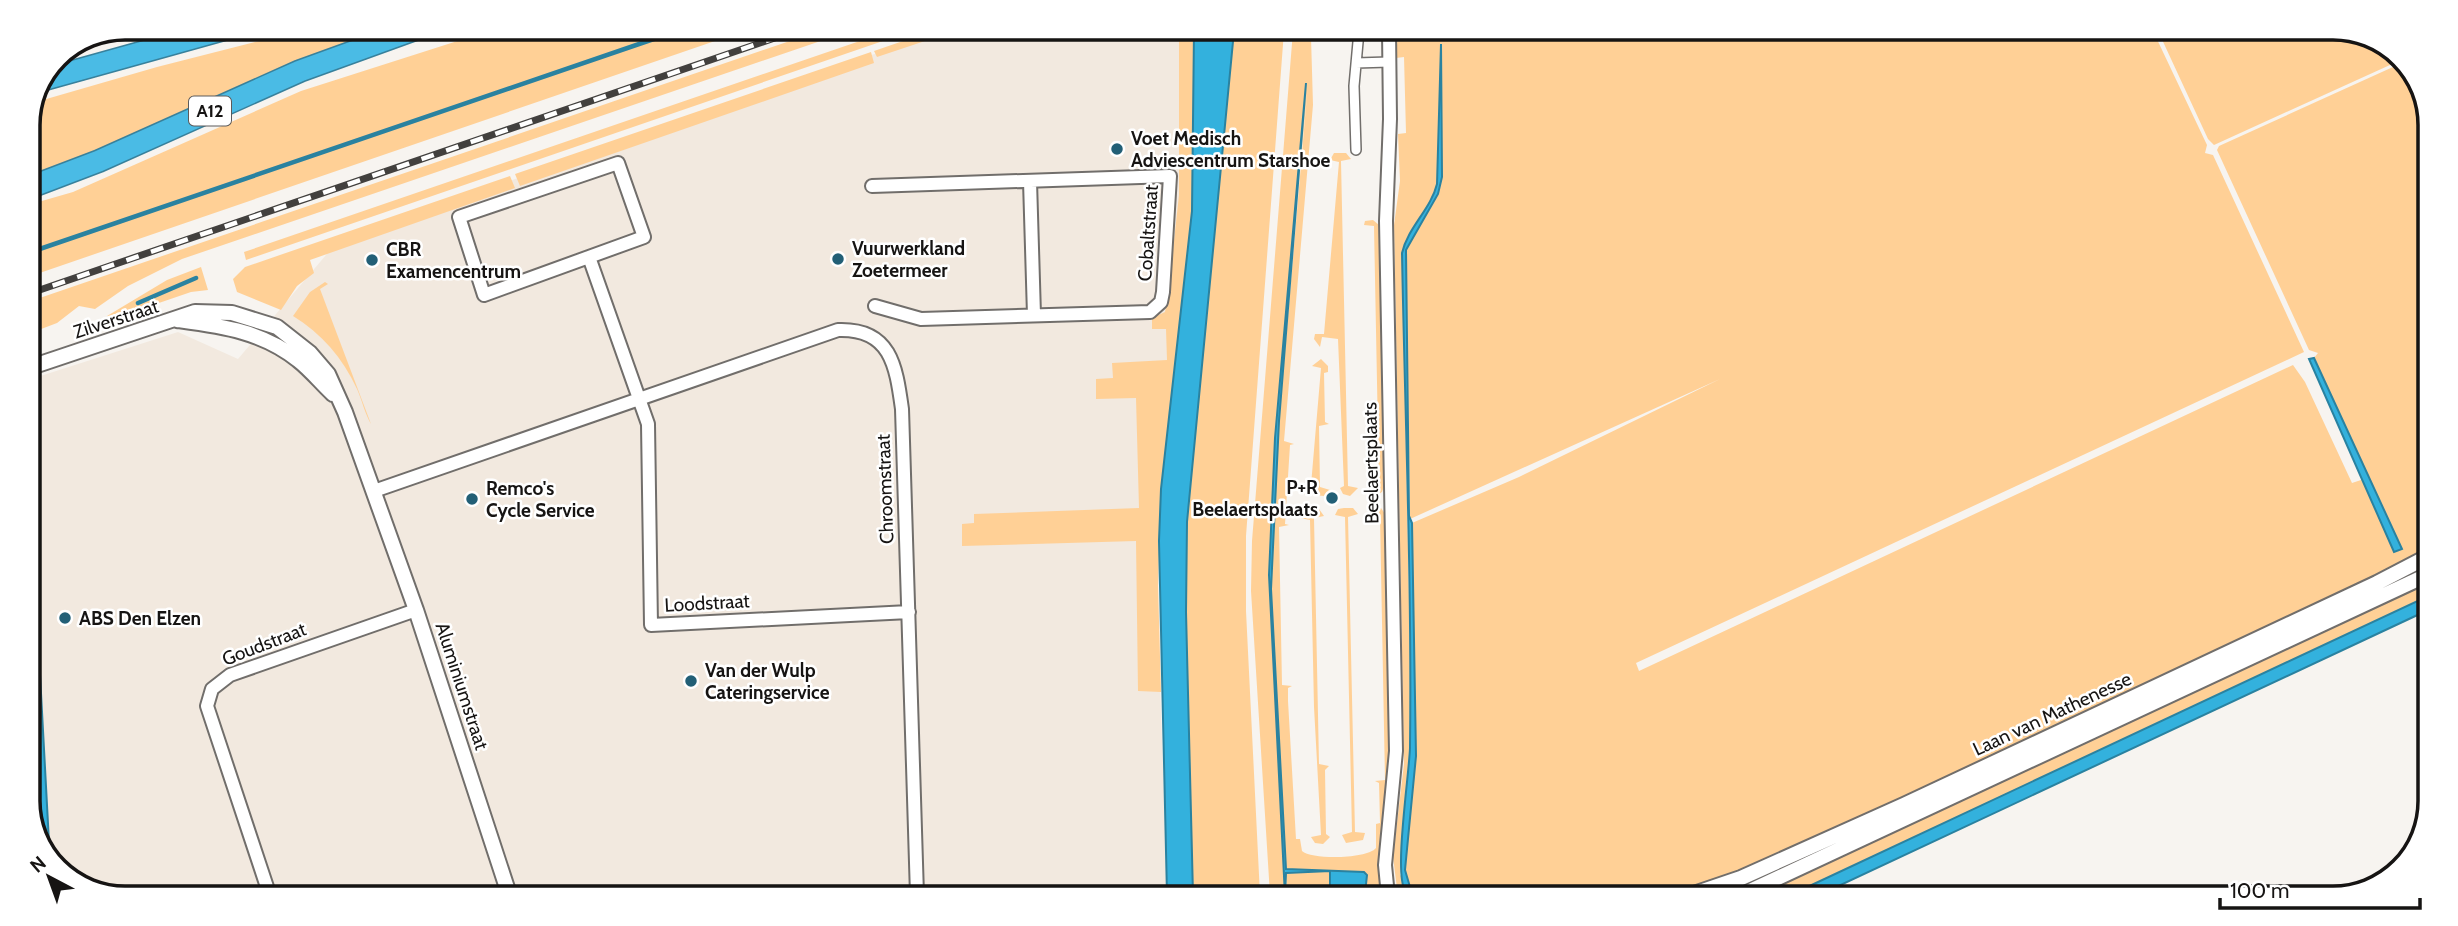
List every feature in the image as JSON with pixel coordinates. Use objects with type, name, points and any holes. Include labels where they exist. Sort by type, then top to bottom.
[{"type":"highway","points":[[55,76],[186,40]]},
{"type":"highway","name":"A12","points":[[40,183],[99,161],[300,71],[386,40]]},
{"type":"street","points":[[1356,150],[1354,86],[1358,40]]},
{"type":"street","name":"Beelaertsplaats","points":[[1388,886],[1385,864],[1396,751],[1386,221],[1391,119],[1389,40]]},
{"type":"street","points":[[1356,63],[1389,62]]},
{"type":"street","points":[[618,163],[644,237],[589,257],[484,295],[459,217],[618,163]]},
{"type":"street","name":"Cobaltstraat","points":[[872,186],[1170,176],[1163,292],[1157,308],[1150,312],[920,319],[875,306]]},
{"type":"street","points":[[1030,181],[1034,315]]},
{"type":"street","points":[[589,257],[639,399]]},
{"type":"street","name":"Zilverstraat","points":[[40,364],[175,320],[237,330],[264,338],[299,361],[337,398],[374,491]]},
{"type":"street","name":"Chroomstraat","points":[[374,491],[838,330],[866,331],[877,339],[893,368],[902,409],[917,886]]},
{"type":"street","name":"Loodstraat","points":[[639,399],[648,424],[651,625],[909,612]]},
{"type":"street","name":"Aluminiumstraat","points":[[374,491],[506,886]]},
{"type":"street","name":"Laan van Mathenesse","points":[[1720,886],[1904,805],[2418,562]]},
{"type":"street","name":"Laan van Mathenesse","points":[[1761,886],[2418,579]]},
{"type":"street","name":"Goudstraat","points":[[267,886],[207,706],[212,689],[230,675],[416,610]]},
{"type":"shaded area","points":[[263,40],[366,40],[83,159],[40,174],[40,125],[45,99]]},
{"type":"shaded area","points":[[461,40],[718,40],[40,273],[40,202],[73,192],[301,91]]},
{"type":"shaded area","points":[[793,40],[824,40],[182,259],[128,286],[95,309],[79,306],[57,323],[40,329],[40,298]]},
{"type":"shaded area","points":[[863,40],[886,40],[246,260],[244,252]]},
{"type":"shaded area","points":[[906,40],[928,40],[877,57],[874,51]]},
{"type":"shaded area","points":[[917,40],[1189,40],[1156,587],[1168,886],[125,886],[108,884],[84,875],[84,842],[51,842],[40,807],[40,376],[178,332],[238,359],[337,242]]},
{"type":"shaded area","points":[[1179,40],[1194,40],[1192,211],[1161,489],[1158,586],[1161,692],[1138,691],[1136,541],[962,546],[962,524],[974,523],[974,514],[1139,508],[1136,398],[1096,399],[1096,379],[1113,378],[1112,363],[1167,360],[1166,329],[1152,329],[1152,318],[1165,312],[1179,195]]},
{"type":"shaded area","points":[[1233,40],[1283,40],[1246,536],[1246,611],[1260,886],[1193,886],[1185,575],[1187,522]]},
{"type":"shaded area","points":[[1292,40],[1311,40],[1313,105],[1284,441],[1294,444],[1290,445],[1285,524],[1289,525],[1279,527],[1282,685],[1292,686],[1288,688],[1288,701],[1296,839],[1300,839],[1302,851],[1327,857],[1371,852],[1376,848],[1376,824],[1380,823],[1379,783],[1375,781],[1385,780],[1380,516],[1370,514],[1372,509],[1381,508],[1385,514],[1390,758],[1379,858],[1379,886],[1286,886],[1271,589],[1279,421],[1308,83],[1275,438],[1269,575],[1285,886],[1269,886],[1251,591],[1252,541]]},
{"type":"shaded area","points":[[1397,40],[2157,40],[2207,145],[2205,153],[2213,155],[2304,352],[1636,663],[1639,671],[2293,365],[2305,382],[2352,483],[2364,479],[2394,551],[2402,548],[2314,358],[2318,353],[2309,350],[2217,150],[2219,146],[2394,67],[2413,98],[2418,119],[2418,557],[1899,800],[1716,881],[1699,886],[1397,886],[1393,857],[1404,764],[1394,225],[1400,181],[1398,134],[1406,133],[1404,57],[1396,58]],"holes":[[[1441,45],[1442,177],[1438,194],[1406,250],[1410,519],[1720,379],[1519,477],[1412,523],[1416,756],[1406,849],[1406,880],[1400,875],[1409,786],[1411,697],[1402,253],[1437,184]]]},
{"type":"shaded area","points":[[2162,40],[2333,40],[2371,49],[2392,64],[2214,145],[2208,139]]},
{"type":"shaded area","points":[[871,52],[874,63],[520,186],[515,174]]},
{"type":"shaded area","points":[[1334,153],[1346,153],[1351,159],[1341,161],[1348,486],[1358,488],[1350,496],[1343,494],[1340,488],[1344,486],[1338,339],[1322,337],[1320,347],[1314,339],[1315,334],[1324,334],[1339,162],[1330,160]]},
{"type":"shaded area","points":[[510,176],[515,188],[310,260],[314,273],[297,286],[281,310],[237,292],[233,279],[245,267]]},
{"type":"shaded area","points":[[1373,220],[1379,225],[1384,486],[1382,492],[1376,495],[1370,493],[1369,487],[1379,486],[1374,226],[1364,225],[1365,221]]},
{"type":"shaded area","points":[[201,267],[208,290],[191,292],[118,317],[107,316],[167,280]]},
{"type":"shaded area","points":[[325,282],[328,284],[320,289],[371,424],[357,389],[338,357],[313,330],[293,316],[310,292]]},
{"type":"shaded area","points":[[1321,359],[1328,366],[1328,372],[1324,373],[1325,422],[1329,424],[1319,426],[1320,487],[1330,490],[1324,496],[1304,494],[1301,487],[1311,485],[1321,368],[1312,366]]},
{"type":"shaded area","points":[[1308,508],[1319,509],[1324,516],[1314,518],[1319,764],[1329,766],[1325,770],[1326,834],[1330,837],[1323,844],[1315,843],[1311,837],[1321,835],[1314,707],[1310,520],[1300,518],[1302,511]]},
{"type":"shaded area","points":[[1353,508],[1358,514],[1348,517],[1355,832],[1365,833],[1363,840],[1346,843],[1342,835],[1352,832],[1345,517],[1335,515],[1338,509]]},
{"type":"shaded area","points":[[2418,583],[2418,601],[1809,886],[1769,886]]},
{"type":"water","points":[[1194,40],[1233,40],[1187,522],[1186,612],[1193,886],[1167,886],[1159,541],[1161,489],[1192,211]]},
{"type":"water","points":[[1441,44],[1442,177],[1438,194],[1406,250],[1409,516],[1412,523],[1416,756],[1405,870],[1410,886],[1404,886],[1401,845],[1410,748],[1410,686],[1402,253],[1437,184]]},
{"type":"water","points":[[1306,83],[1279,421],[1271,589],[1286,869],[1364,872],[1367,875],[1366,886],[1330,886],[1330,871],[1286,873],[1285,886],[1269,575],[1275,438]]},
{"type":"water","points":[[2314,358],[2402,549],[2394,552],[2309,359]]},
{"type":"water","points":[[2418,601],[2418,615],[1838,886],[1809,886]]},
{"type":"water","points":[[40,675],[49,837],[40,807]]},
{"type":"waterway","points":[[40,249],[651,40]]},
{"type":"waterway","points":[[138,303],[196,278]]},
{"type":"railway","points":[[40,290],[769,40]]},
{"type":"place","name":"Voet Medisch Adviescentrum Starshoe","points":[[1117,149]]},
{"type":"place","name":"Vuurwerkland Zoetermeer","points":[[838,259]]},
{"type":"place","name":"CBR Examencentrum","points":[[372,260]]},
{"type":"place","name":"P+R Beelaertsplaats","points":[[1332,498]]},
{"type":"place","name":"Remco's Cycle Service","points":[[472,499]]},
{"type":"place","name":"ABS Den Elzen","points":[[65,618]]},
{"type":"place","name":"Van der Wulp Cateringservice","points":[[691,681]]}]
